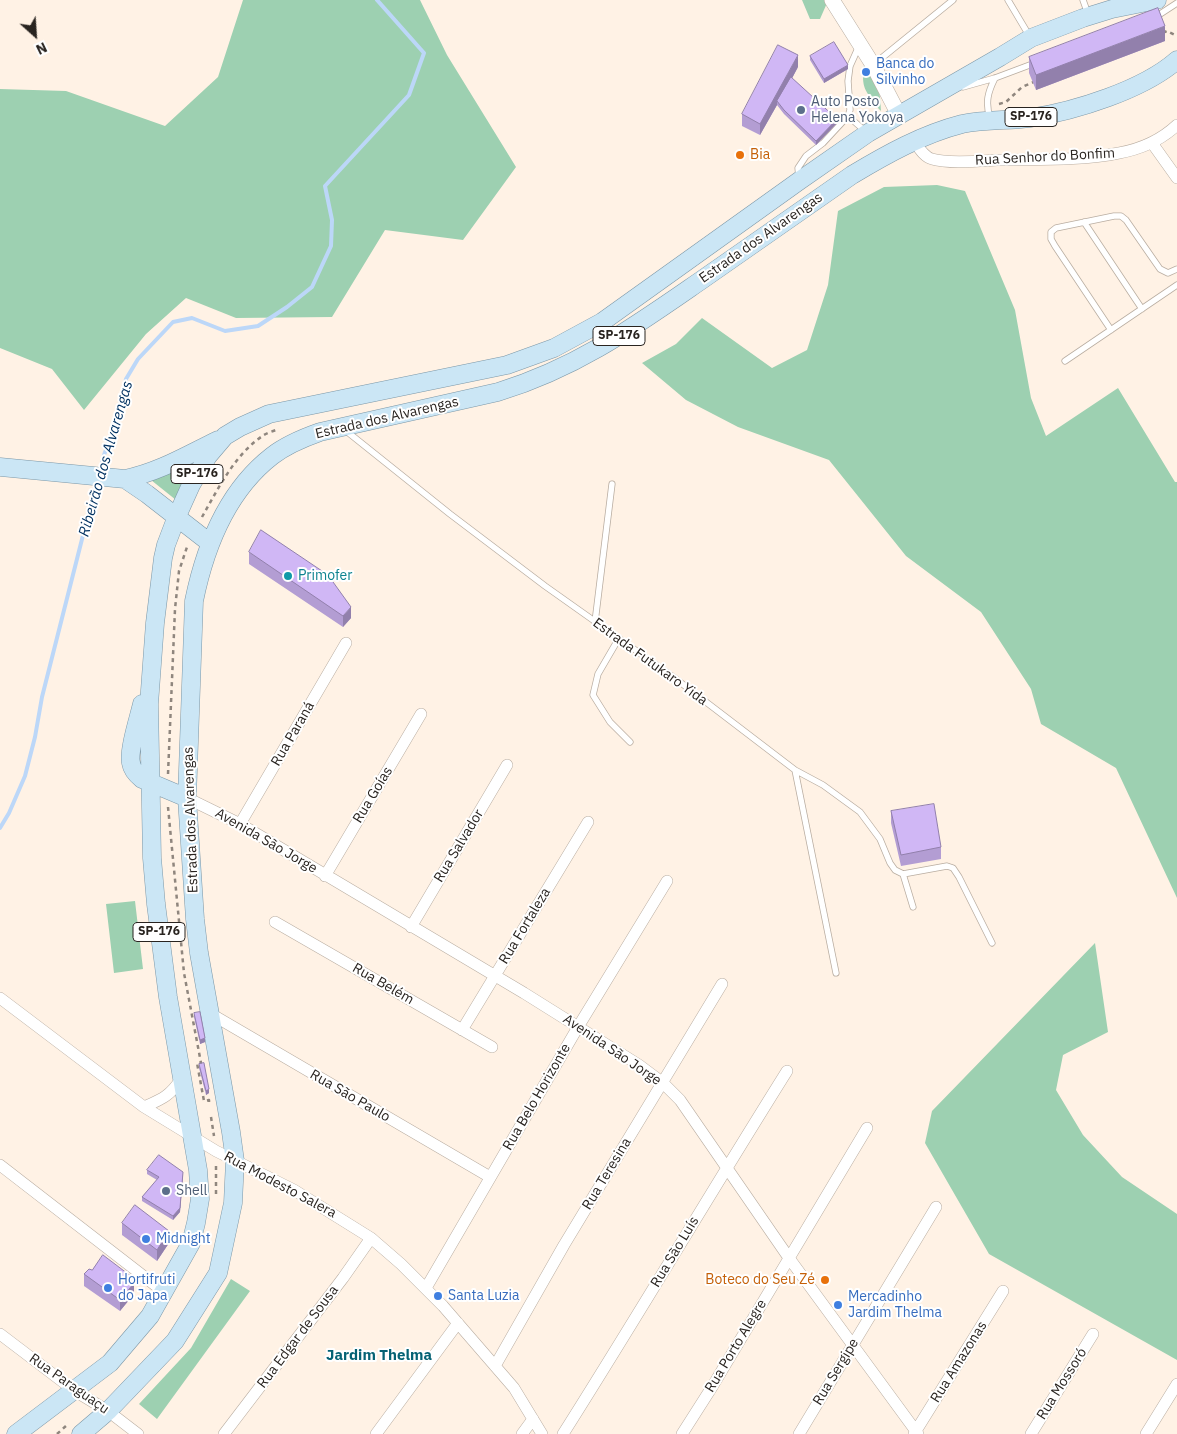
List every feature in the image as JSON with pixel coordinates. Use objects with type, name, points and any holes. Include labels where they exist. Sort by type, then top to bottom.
[{"type":"main road","name":"Estrada dos Alvarengas","points":[[16,1434],[110,1363],[150,1316],[191,1243],[196,1223],[200,1199],[198,1170],[169,1006],[156,904],[150,816],[159,786],[149,730],[160,575],[166,545],[176,516],[203,464],[225,436],[257,418],[507,366],[554,348],[602,322],[799,180],[899,114],[938,94],[1031,38],[1086,8],[1112,9],[1158,0]]},
{"type":"main road","name":"Estrada dos Alvarengas","points":[[77,1428],[108,1411],[175,1341],[218,1273],[233,1203],[235,1161],[199,953],[187,798],[194,601],[201,566],[210,543],[229,505],[244,484],[262,464],[278,452],[297,441],[320,432],[498,392],[524,384],[563,368],[625,333],[852,175],[914,141],[989,113],[1028,118],[1077,107],[1139,84],[1159,74],[1177,60]]},
{"type":"main road","points":[[0,467],[118,478],[141,476],[165,467],[225,436]]},
{"type":"main road","points":[[118,478],[147,494],[210,543]]},
{"type":"main road","points":[[147,494],[161,521],[166,545]]},
{"type":"main road","points":[[159,786],[187,798]]},
{"type":"street","points":[[832,0],[873,65],[899,114]]},
{"type":"street","name":"Rua Senhor do Bonfim","points":[[914,141],[924,155],[931,159],[975,161],[1103,156],[1128,151],[1152,143],[1177,125]]},
{"type":"street","points":[[1152,143],[1177,178]]},
{"type":"street","name":"Rua Paraná","points":[[240,824],[346,643]]},
{"type":"street","name":"Rua Goías","points":[[325,876],[421,714]]},
{"type":"street","name":"Rua Salvador","points":[[411,927],[507,765]]},
{"type":"street","name":"Avenida São Jorge","points":[[187,798],[240,824],[495,976],[639,1065],[663,1084],[680,1100],[789,1258],[916,1433]]},
{"type":"street","name":"Rua Fortaleza","points":[[462,1030],[588,822]]},
{"type":"street","name":"Rua Belo Horizonte","points":[[426,1288],[578,1027],[667,881]]},
{"type":"street","name":"Rua Belém","points":[[275,922],[492,1047]]},
{"type":"street","name":"Rua Teresina","points":[[495,1366],[564,1245],[722,984]]},
{"type":"street","name":"Rua Modesto Salera","points":[[0,998],[144,1107],[216,1151],[294,1190],[371,1238],[426,1288],[458,1323],[514,1388],[542,1434]]},
{"type":"street","name":"Rua São Paulo","points":[[211,1014],[490,1177]]},
{"type":"street","name":"Rua São Luís","points":[[563,1434],[787,1071]]},
{"type":"street","points":[[144,1107],[167,1096],[181,1079]]},
{"type":"street","name":"Rua Porto Alegre","points":[[682,1434],[867,1128]]},
{"type":"street","points":[[0,1165],[164,1292]]},
{"type":"street","name":"Rua Sergipe","points":[[799,1434],[936,1207]]},
{"type":"street","name":"Rua Edgar de Sousa","points":[[224,1434],[337,1286],[371,1238]]},
{"type":"street","name":"Rua Amazonas","points":[[916,1433],[1003,1291]]},
{"type":"street","points":[[376,1434],[458,1323]]},
{"type":"street","name":"Rua Paraguaçu","points":[[0,1334],[75,1391],[108,1411],[138,1434]]},
{"type":"street","name":"Rua Mossoró","points":[[1031,1434],[1093,1334]]},
{"type":"street","points":[[1146,1434],[1177,1384]]},
{"type":"street","points":[[522,1434],[533,1419]]},
{"type":"lane","points":[[1008,0],[1031,38]]},
{"type":"lane","points":[[873,65],[949,1]]},
{"type":"lane","points":[[1144,23],[1177,3]]},
{"type":"lane","points":[[799,180],[798,168],[806,156],[822,143],[848,116],[850,110],[848,81],[850,66],[859,45]]},
{"type":"lane","points":[[938,94],[995,78],[1040,61]]},
{"type":"lane","points":[[989,113],[988,92],[995,78]]},
{"type":"lane","points":[[848,116],[868,133]]},
{"type":"lane","points":[[1111,330],[1051,239],[1051,232],[1056,228],[1121,216],[1126,220],[1160,269],[1168,273],[1177,269]]},
{"type":"lane","points":[[1084,222],[1142,309]]},
{"type":"lane","points":[[1065,361],[1177,285]]},
{"type":"lane","name":"Estrada Futukaro Yida","points":[[342,427],[450,514],[595,622],[672,676],[795,770],[823,785],[860,812],[880,839],[890,864],[895,870],[903,874]]},
{"type":"lane","points":[[595,622],[612,484]]},
{"type":"lane","points":[[619,638],[598,674],[593,695],[610,722],[630,742]]},
{"type":"lane","points":[[795,770],[836,973]]},
{"type":"lane","points":[[914,907],[903,874],[946,866],[953,868],[992,944]]},
{"type":"path","points":[[1161,33],[1167,31],[1177,36]]},
{"type":"path","points":[[989,113],[1006,102],[1022,86],[1041,79]]},
{"type":"path","points":[[210,1106],[208,1100],[204,1101],[197,1063],[201,1063],[184,973],[170,818],[159,786],[172,674],[179,571],[184,552],[194,530],[235,463],[262,436],[280,428]]},
{"type":"path","points":[[150,816],[170,818]]},
{"type":"path","points":[[211,1113],[216,1151],[216,1195]]},
{"type":"path","points":[[57,1434],[77,1428]]},
{"type":"green space","points":[[243,0],[420,0],[447,55],[516,167],[463,240],[385,230],[332,317],[236,318],[186,298],[146,334],[84,410],[52,369],[0,348],[0,89],[66,91],[165,126],[218,77]]},
{"type":"green space","points":[[802,0],[825,0],[827,3],[820,19],[810,19]]},
{"type":"green space","points":[[864,65],[878,86],[881,111],[865,88],[863,79]]},
{"type":"green space","points":[[937,185],[965,191],[1015,310],[1031,398],[1046,436],[1118,388],[1175,482],[1177,482],[1177,898],[1116,768],[1041,724],[1031,689],[981,612],[906,556],[829,460],[738,427],[686,400],[642,363],[676,344],[702,318],[772,368],[807,350],[828,285],[838,211],[884,187]]},
{"type":"green space","points":[[195,463],[176,500],[151,480]]},
{"type":"green space","points":[[135,901],[143,969],[114,973],[106,904]]},
{"type":"green space","points":[[1095,943],[1108,1032],[1063,1055],[1056,1090],[1083,1135],[1122,1177],[1177,1214],[1177,1360],[989,1254],[925,1143],[932,1111]]},
{"type":"green space","points":[[231,1279],[250,1291],[157,1419],[139,1404],[191,1348]]},
{"type":"building","points":[[1158,8],[1165,26],[1036,75],[1029,57]]},
{"type":"building","name":"Auto Posto Helena Yokoya","points":[[834,42],[848,65],[824,79],[810,56]]},
{"type":"building","points":[[778,45],[798,55],[760,124],[742,114]]},
{"type":"building","name":"Auto Posto Helena Yokoya","points":[[791,77],[837,119],[816,141],[777,101]]},
{"type":"building","points":[[261,530],[328,575],[351,607],[343,616],[249,552]]},
{"type":"building","points":[[934,804],[941,847],[901,855],[891,811]]},
{"type":"building","points":[[200,1012],[205,1038],[200,1040],[194,1013]]},
{"type":"building","points":[[204,1063],[209,1089],[206,1091],[199,1064]]},
{"type":"building","name":"Shell","points":[[159,1155],[183,1172],[180,1208],[173,1216],[142,1197],[159,1177],[147,1170]]},
{"type":"building","points":[[135,1205],[169,1231],[157,1250],[122,1223]]},
{"type":"building","points":[[103,1255],[132,1277],[134,1283],[120,1300],[84,1274],[89,1269],[92,1270]]},
{"type":"waterway","name":"Ribeirão dos Alvarengas","points":[[100,471],[116,423],[126,379],[138,359],[173,322],[192,318],[225,331],[258,326],[287,307],[312,287],[331,246],[332,220],[325,186],[409,95],[424,53],[377,0]]},
{"type":"waterway","name":"Ribeirão dos Alvarengas","points":[[0,828],[9,813],[25,776],[35,737],[42,697],[97,480]]},
{"type":"place","name":"Banca do Silvinho","points":[[866,72]]},
{"type":"place","name":"Auto Posto Helena Yokoya","points":[[801,110]]},
{"type":"place","name":"Bia","points":[[740,155]]},
{"type":"place","name":"Primofer","points":[[288,576]]},
{"type":"place","name":"Shell","points":[[166,1191]]},
{"type":"place","name":"Midnight","points":[[146,1239]]},
{"type":"place","name":"Boteco do Seu Zé","points":[[825,1280]]},
{"type":"place","name":"Hortifruti do Japa","points":[[108,1288]]},
{"type":"place","name":"Santa Luzia","points":[[438,1296]]},
{"type":"place","name":"Mercadinho Jardim Thelma","points":[[838,1305]]},
{"type":"district","name":"Jardim Thelma","points":[[379,1356]]}]
